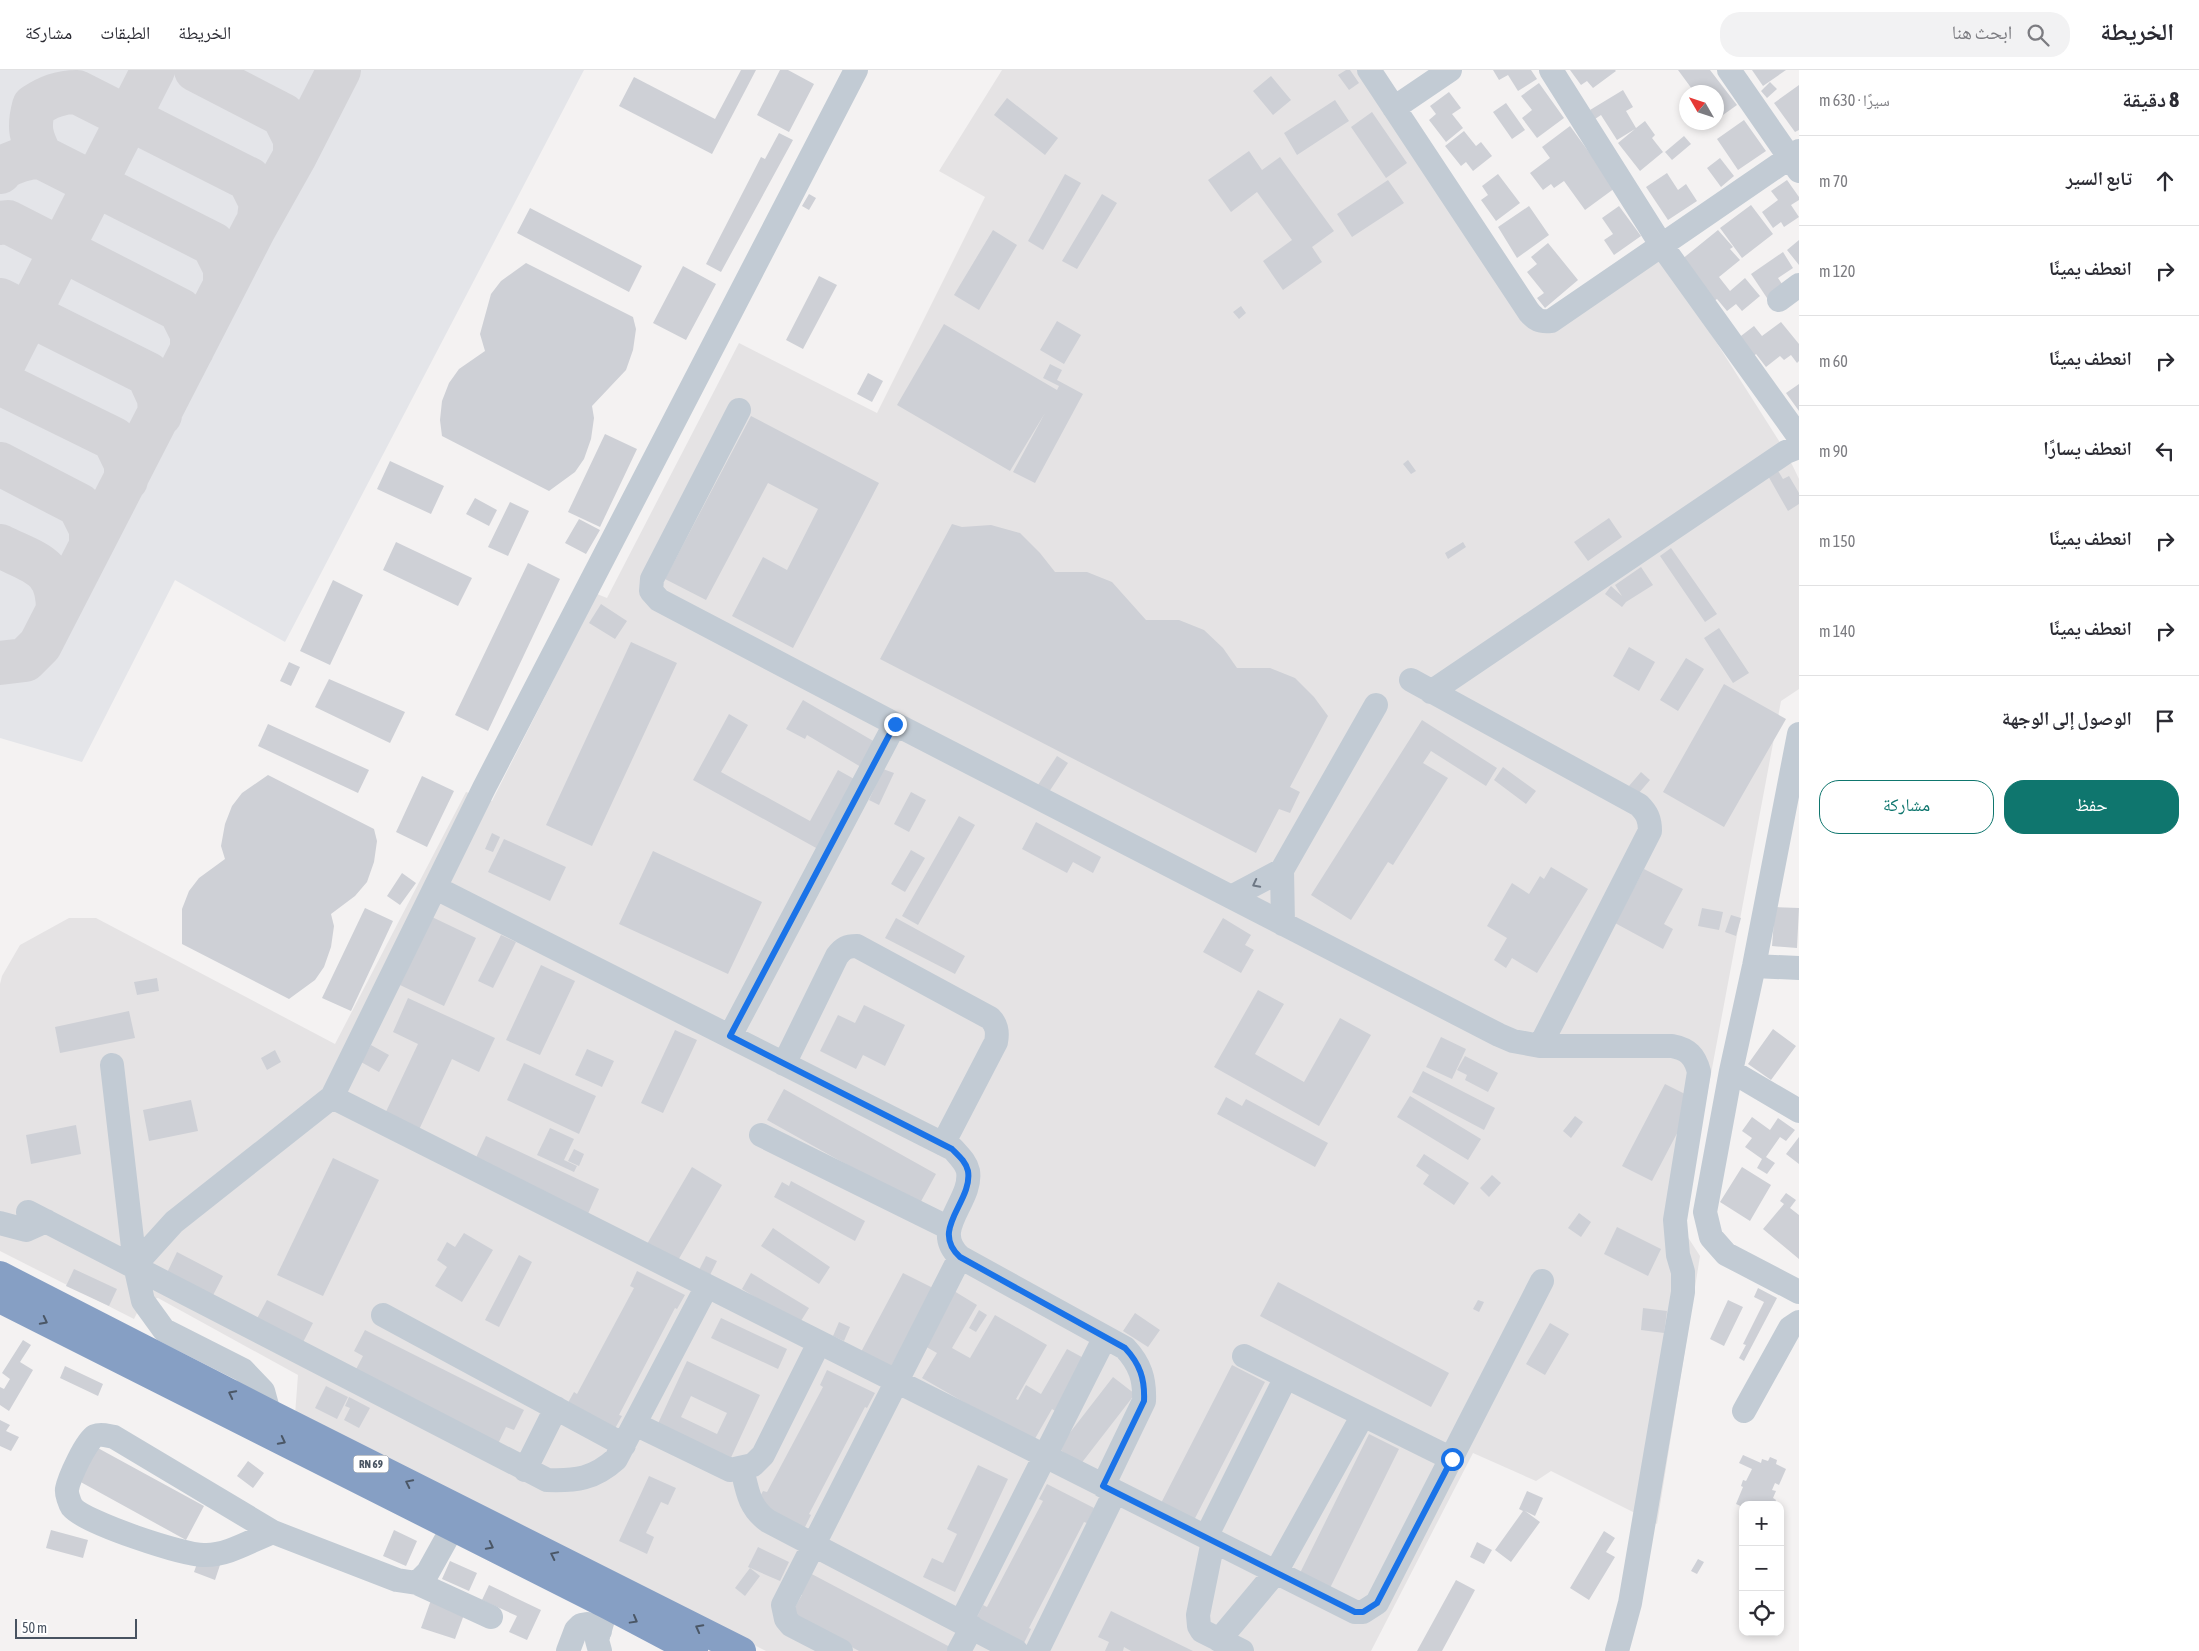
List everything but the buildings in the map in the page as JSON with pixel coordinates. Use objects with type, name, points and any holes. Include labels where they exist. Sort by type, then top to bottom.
[{"type":"highway","name":"RN 69","points":[[0,1275],[269,1413],[742,1651]]},
{"type":"highway","name":"RN 69","points":[[0,1299],[453,1527],[602,1629],[681,1648]]},
{"type":"street","points":[[134,1266],[174,1222],[332,1097],[488,779],[856,70]]},
{"type":"street","points":[[1369,70],[1536,320],[1551,321],[1662,246],[1796,160],[1729,70]]},
{"type":"street","points":[[1394,108],[1450,70]]},
{"type":"street","points":[[1551,70],[1662,246],[1799,438]]},
{"type":"street","points":[[1779,300],[1799,285]]},
{"type":"street","points":[[739,410],[652,579],[652,591],[659,600],[895,724],[1499,1035],[1513,1041],[1540,1046],[1672,1046],[1681,1048],[1691,1054],[1697,1062],[1698,1072],[1675,1220],[1678,1255],[1683,1272],[1683,1292],[1630,1603],[1617,1651]]},
{"type":"street","points":[[1431,692],[1786,452],[1799,447]]},
{"type":"street","points":[[1410,680],[1639,805],[1646,812],[1650,821],[1650,831],[1540,1046]]},
{"type":"street","points":[[1283,924],[1282,870],[1376,704]]},
{"type":"street","points":[[730,1036],[895,724]]},
{"type":"street","points":[[1799,734],[1754,966],[1731,1071],[1705,1212],[1711,1237],[1726,1254],[1799,1292]]},
{"type":"street","points":[[1231,897],[1282,870]]},
{"type":"street","points":[[436,888],[952,1149],[963,1160],[968,1171],[967,1184],[949,1228],[949,1244],[960,1257],[1125,1348],[1135,1358],[1142,1372],[1145,1386],[1144,1401],[1109,1489],[1037,1651]]},
{"type":"street","points":[[784,1064],[837,956],[842,949],[849,946],[857,946],[990,1018],[996,1024],[998,1034],[996,1042],[943,1144]]},
{"type":"street","points":[[1754,966],[1799,968]]},
{"type":"street","points":[[112,1065],[134,1266],[143,1301],[164,1330],[243,1370],[263,1391],[269,1413]]},
{"type":"street","points":[[1731,1071],[1799,1112]]},
{"type":"street","points":[[332,1097],[1355,1612],[1370,1609],[1377,1603],[1542,1281]]},
{"type":"street","points":[[761,1135],[949,1228]]},
{"type":"street","points":[[0,1223],[26,1230],[37,1217],[547,1480],[588,1477],[604,1470],[616,1459],[707,1286]]},
{"type":"street","points":[[841,1651],[791,1625],[786,1619],[782,1604],[960,1257]]},
{"type":"street","points":[[383,1315],[624,1445]]},
{"type":"street","points":[[1744,1411],[1790,1328],[1799,1322]]},
{"type":"street","points":[[959,1651],[967,1624],[1045,1457],[1105,1337]]},
{"type":"street","points":[[635,1424],[730,1470],[754,1465],[763,1455],[819,1343]]},
{"type":"street","points":[[1244,1356],[1452,1459]]},
{"type":"street","points":[[1242,1651],[1202,1631],[1198,1621],[1210,1539],[1286,1377]]},
{"type":"street","points":[[525,1470],[556,1408]]},
{"type":"street","points":[[1219,1640],[1276,1572],[1363,1415]]},
{"type":"street","points":[[273,1532],[226,1551],[206,1556],[182,1552],[88,1518],[72,1507],[67,1491],[82,1454],[93,1437],[102,1434],[114,1437],[273,1532],[397,1580],[417,1583],[491,1617]]},
{"type":"street","points":[[742,1468],[748,1498],[760,1516],[1016,1651]]},
{"type":"street","points":[[417,1583],[428,1572],[453,1527]]},
{"type":"street","points":[[568,1651],[576,1630],[581,1624],[602,1629]]},
{"type":"shaded area","points":[[0,70],[584,70],[285,642],[175,580],[82,762],[0,738]]},
{"type":"shaded area","points":[[1002,70],[1358,70],[1543,332],[1659,252],[1786,452],[1799,479],[1799,689],[1781,701],[1682,1228],[1700,1256],[1657,1524],[1551,1471],[1536,1481],[1473,1453],[1371,1651],[766,1651],[295,1415],[298,1375],[158,1298],[143,1301],[134,1319],[0,1251],[0,984],[2,976],[20,945],[69,918],[96,918],[335,1044],[466,792],[492,801],[597,594],[607,598],[739,343],[877,413],[985,197],[939,171]]},
{"type":"taxiway","points":[[0,370],[153,70]]},
{"type":"taxiway","points":[[196,70],[283,115],[295,139],[295,156]]},
{"type":"taxiway","points":[[0,663],[25,660],[40,645],[254,229],[295,156],[339,70]]},
{"type":"taxiway","points":[[41,157],[31,132],[34,106],[54,96],[77,92],[249,179],[261,203],[259,218]]},
{"type":"taxiway","points":[[0,172],[1,169],[15,162],[41,157],[213,244],[225,268],[225,284]]},
{"type":"taxiway","points":[[0,223],[8,222],[180,310],[192,334],[192,350]]},
{"type":"taxiway","points":[[0,300],[148,374],[159,398],[160,415]]},
{"type":"taxiway","points":[[0,383],[114,439],[126,464],[126,480]]},
{"type":"taxiway","points":[[0,464],[79,505],[91,529],[91,546]]},
{"type":"taxiway","points":[[0,546],[33,562],[49,574],[54,583],[58,610]]},
{"type":"route","points":[[895,724],[730,1036],[952,1149],[963,1160],[968,1171],[967,1184],[949,1228],[949,1244],[953,1251],[960,1257],[1125,1348],[1135,1358],[1142,1372],[1145,1386],[1144,1401],[1103,1486],[1355,1612],[1363,1612],[1377,1603],[1452,1459]]}]
